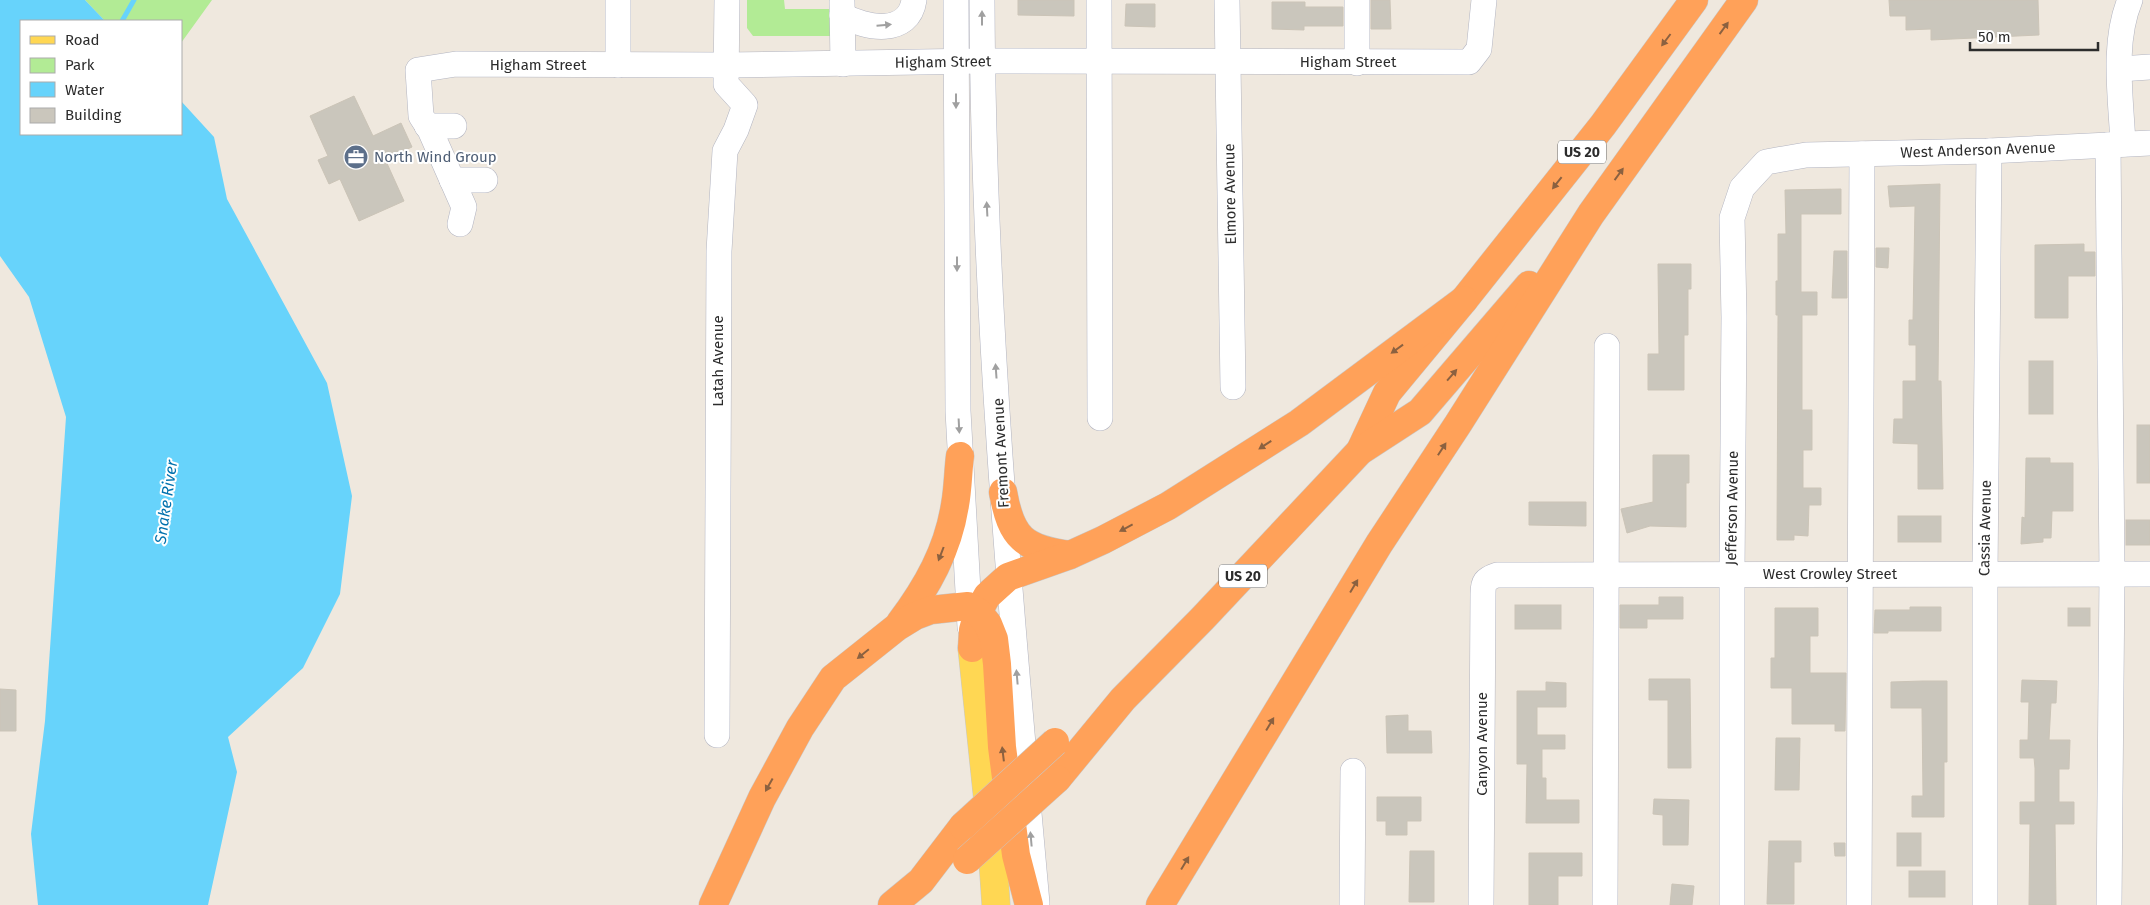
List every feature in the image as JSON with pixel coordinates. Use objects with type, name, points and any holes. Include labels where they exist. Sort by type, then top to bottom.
[{"type":"highway","name":"US 20","points":[[1360,451],[1387,393],[1464,300],[1603,125],[1694,0]]},
{"type":"highway","name":"US 20","points":[[921,881],[966,860],[1057,779],[1123,699],[1202,620],[1360,451],[1420,412],[1591,214],[1744,0]]},
{"type":"highway","points":[[1160,905],[1379,544],[1464,416],[1591,214]]},
{"type":"highway","points":[[713,905],[762,798],[800,728],[833,678],[897,627],[915,616],[930,610],[973,609],[1008,577],[1070,555],[1168,506],[1299,423],[1464,300]]},
{"type":"highway","points":[[897,627],[922,594],[934,572],[946,542],[955,506],[960,456]]},
{"type":"highway","points":[[1003,492],[1007,514],[1014,530],[1023,540],[1049,552],[1070,555]]},
{"type":"highway","points":[[972,648],[973,609]]},
{"type":"highway","points":[[973,609],[988,624],[994,639],[1002,747],[1016,855],[1029,905]]},
{"type":"highway","name":"US 20","points":[[892,905],[921,881],[963,826],[1055,742],[1123,699]]},
{"type":"highway","points":[[991,832],[1010,905]]},
{"type":"main road","points":[[972,648],[991,832],[996,905]]},
{"type":"street","points":[[618,0],[618,65]]},
{"type":"street","name":"Latah Avenue","points":[[717,735],[719,251],[725,150],[736,130],[745,105],[726,84],[727,0]]},
{"type":"street","points":[[842,7],[855,22],[869,26],[885,26],[896,24],[909,17],[913,10],[914,0]]},
{"type":"street","points":[[956,0],[957,343],[960,456],[973,609]]},
{"type":"street","name":"Fremont Avenue","points":[[982,0],[984,145],[1008,577],[1037,905]]},
{"type":"street","points":[[1099,0],[1100,418]]},
{"type":"street","name":"Elmore Avenue","points":[[1227,0],[1233,387]]},
{"type":"street","points":[[1357,0],[1358,63]]},
{"type":"street","name":"Higham Street","points":[[427,126],[419,110],[418,70],[456,64],[727,65],[956,61],[1227,60],[1358,63],[1469,62],[1479,49],[1484,0]]},
{"type":"street","points":[[2109,905],[2116,144],[2120,40],[2125,12],[2130,0]]},
{"type":"street","points":[[842,7],[843,64]]},
{"type":"street","points":[[2120,69],[2150,67]]},
{"type":"street","points":[[454,126],[427,126],[464,207],[460,224]]},
{"type":"street","name":"West Anderson Avenue","points":[[1806,155],[1989,151],[2150,143]]},
{"type":"street","name":"Cassia Avenue","points":[[1985,905],[1985,574],[1989,151]]},
{"type":"street","points":[[1859,905],[1862,154]]},
{"type":"street","name":"Jefferson Avenue","points":[[1732,905],[1734,317],[1732,218],[1742,188],[1766,162],[1806,155]]},
{"type":"street","points":[[452,180],[485,180]]},
{"type":"street","points":[[1605,905],[1607,346]]},
{"type":"street","name":"West Crowley Street","points":[[1483,583],[1488,578],[1496,575],[1732,573],[2150,574]]},
{"type":"street","name":"Canyon Avenue","points":[[1481,905],[1483,583]]},
{"type":"street","points":[[1352,771],[1352,905]]},
{"type":"green space","points":[[85,0],[212,0],[182,42],[182,20],[104,20]]},
{"type":"green space","points":[[747,0],[784,0],[785,9],[832,9],[832,36],[753,36],[747,28]]},
{"type":"water","name":"Snake River","points":[[0,0],[85,0],[104,20],[20,20],[20,135],[182,135],[182,102],[214,137],[227,199],[327,383],[352,496],[340,594],[303,668],[228,737],[237,772],[208,905],[38,905],[31,834],[45,721],[66,417],[29,297],[0,256]]},
{"type":"building","points":[[1018,0],[1074,0],[1074,16],[1018,15]]},
{"type":"building","points":[[1371,0],[1390,0],[1391,29],[1371,29]]},
{"type":"building","points":[[1889,0],[2038,0],[2039,35],[1931,40],[1931,29],[1906,30],[1906,16],[1890,16]]},
{"type":"building","points":[[1272,2],[1305,2],[1305,7],[1343,7],[1343,26],[1304,26],[1304,30],[1272,29]]},
{"type":"building","points":[[1126,4],[1155,4],[1155,27],[1125,26]]},
{"type":"building","name":"North Wind Group","points":[[354,96],[373,136],[401,123],[412,147],[385,159],[404,201],[359,221],[340,179],[329,184],[318,160],[328,156],[310,116]]},
{"type":"building","points":[[1940,184],[1938,381],[1941,381],[1943,489],[1918,489],[1918,444],[1893,443],[1894,419],[1903,419],[1903,381],[1916,381],[1916,345],[1909,345],[1909,320],[1913,320],[1915,206],[1890,207],[1888,186]]},
{"type":"building","points":[[1841,189],[1841,214],[1801,214],[1801,292],[1817,292],[1817,315],[1802,315],[1802,410],[1812,410],[1812,450],[1803,450],[1803,488],[1821,488],[1821,505],[1809,505],[1808,536],[1794,535],[1794,540],[1777,540],[1778,315],[1776,315],[1776,281],[1778,281],[1778,234],[1786,234],[1785,190]]},
{"type":"building","points":[[2084,244],[2084,252],[2095,252],[2095,276],[2068,276],[2068,318],[2035,318],[2035,245]]},
{"type":"building","points":[[1876,248],[1889,248],[1888,268],[1876,267]]},
{"type":"building","points":[[1834,251],[1847,251],[1847,298],[1832,298]]},
{"type":"building","points":[[1658,264],[1691,264],[1691,289],[1688,289],[1688,335],[1684,335],[1684,390],[1648,390],[1648,354],[1659,354]]},
{"type":"building","points":[[2029,361],[2053,361],[2053,414],[2029,414]]},
{"type":"building","points":[[2137,425],[2150,425],[2150,483],[2137,483]]},
{"type":"building","points":[[1653,455],[1689,455],[1689,483],[1686,483],[1686,527],[1650,526],[1627,533],[1621,509],[1653,502]]},
{"type":"building","points":[[2026,458],[2050,458],[2050,463],[2073,463],[2073,511],[2052,511],[2051,538],[2043,538],[2043,542],[2021,544],[2022,517],[2025,518]]},
{"type":"building","points":[[1529,502],[1586,502],[1586,526],[1529,525]]},
{"type":"building","points":[[1898,516],[1941,516],[1941,542],[1898,542]]},
{"type":"building","points":[[2126,520],[2150,520],[2150,545],[2126,545]]},
{"type":"building","points":[[1659,597],[1683,597],[1683,619],[1647,619],[1647,628],[1620,628],[1620,605],[1659,605]]},
{"type":"building","points":[[1515,605],[1561,605],[1561,629],[1515,629]]},
{"type":"building","points":[[1910,607],[1941,607],[1941,631],[1888,631],[1888,633],[1874,633],[1875,610],[1910,610]]},
{"type":"building","points":[[1775,608],[1818,608],[1818,636],[1810,636],[1810,673],[1846,673],[1845,731],[1835,731],[1835,724],[1792,724],[1792,688],[1771,688],[1771,658],[1775,658]]},
{"type":"building","points":[[2068,608],[2090,608],[2090,626],[2068,626]]},
{"type":"building","points":[[1649,679],[1690,679],[1691,768],[1668,768],[1668,700],[1649,700]]},
{"type":"building","points":[[2022,680],[2057,681],[2056,703],[2051,703],[2049,740],[2070,740],[2069,769],[2059,769],[2059,802],[2074,802],[2074,824],[2055,824],[2056,905],[2029,905],[2030,824],[2020,824],[2020,802],[2035,802],[2035,768],[2034,758],[2020,758],[2020,740],[2028,740],[2029,702],[2021,702]]},
{"type":"building","points":[[1947,681],[1947,762],[1944,762],[1944,817],[1912,817],[1912,796],[1923,796],[1922,708],[1891,708],[1891,682]]},
{"type":"building","points":[[1546,682],[1566,683],[1566,707],[1537,707],[1537,735],[1565,735],[1565,749],[1542,749],[1542,778],[1546,778],[1546,800],[1579,800],[1579,823],[1526,823],[1527,764],[1517,764],[1517,691],[1546,691]]},
{"type":"building","points":[[0,689],[16,690],[16,731],[0,731]]},
{"type":"building","points":[[1408,715],[1408,731],[1431,731],[1432,753],[1387,753],[1386,716]]},
{"type":"building","points":[[1776,738],[1800,738],[1799,790],[1775,790]]},
{"type":"building","points":[[1377,797],[1421,797],[1421,821],[1407,821],[1407,835],[1386,835],[1386,821],[1377,821]]},
{"type":"building","points":[[1654,799],[1689,800],[1688,845],[1663,845],[1663,815],[1653,814]]},
{"type":"building","points":[[1897,833],[1921,833],[1921,866],[1897,866]]},
{"type":"building","points":[[1769,841],[1801,841],[1801,862],[1794,862],[1794,904],[1767,904]]},
{"type":"building","points":[[1834,843],[1845,843],[1845,856],[1835,856]]},
{"type":"building","points":[[1410,851],[1434,851],[1434,902],[1409,902]]},
{"type":"building","points":[[1529,853],[1582,853],[1582,876],[1558,876],[1558,905],[1529,905]]},
{"type":"building","points":[[1909,871],[1945,871],[1945,897],[1909,897]]},
{"type":"building","points":[[1672,884],[1694,886],[1692,905],[1670,905]]},
{"type":"waterway","points":[[123,20],[134,0]]},
{"type":"place","name":"North Wind Group","points":[[356,157]]}]
